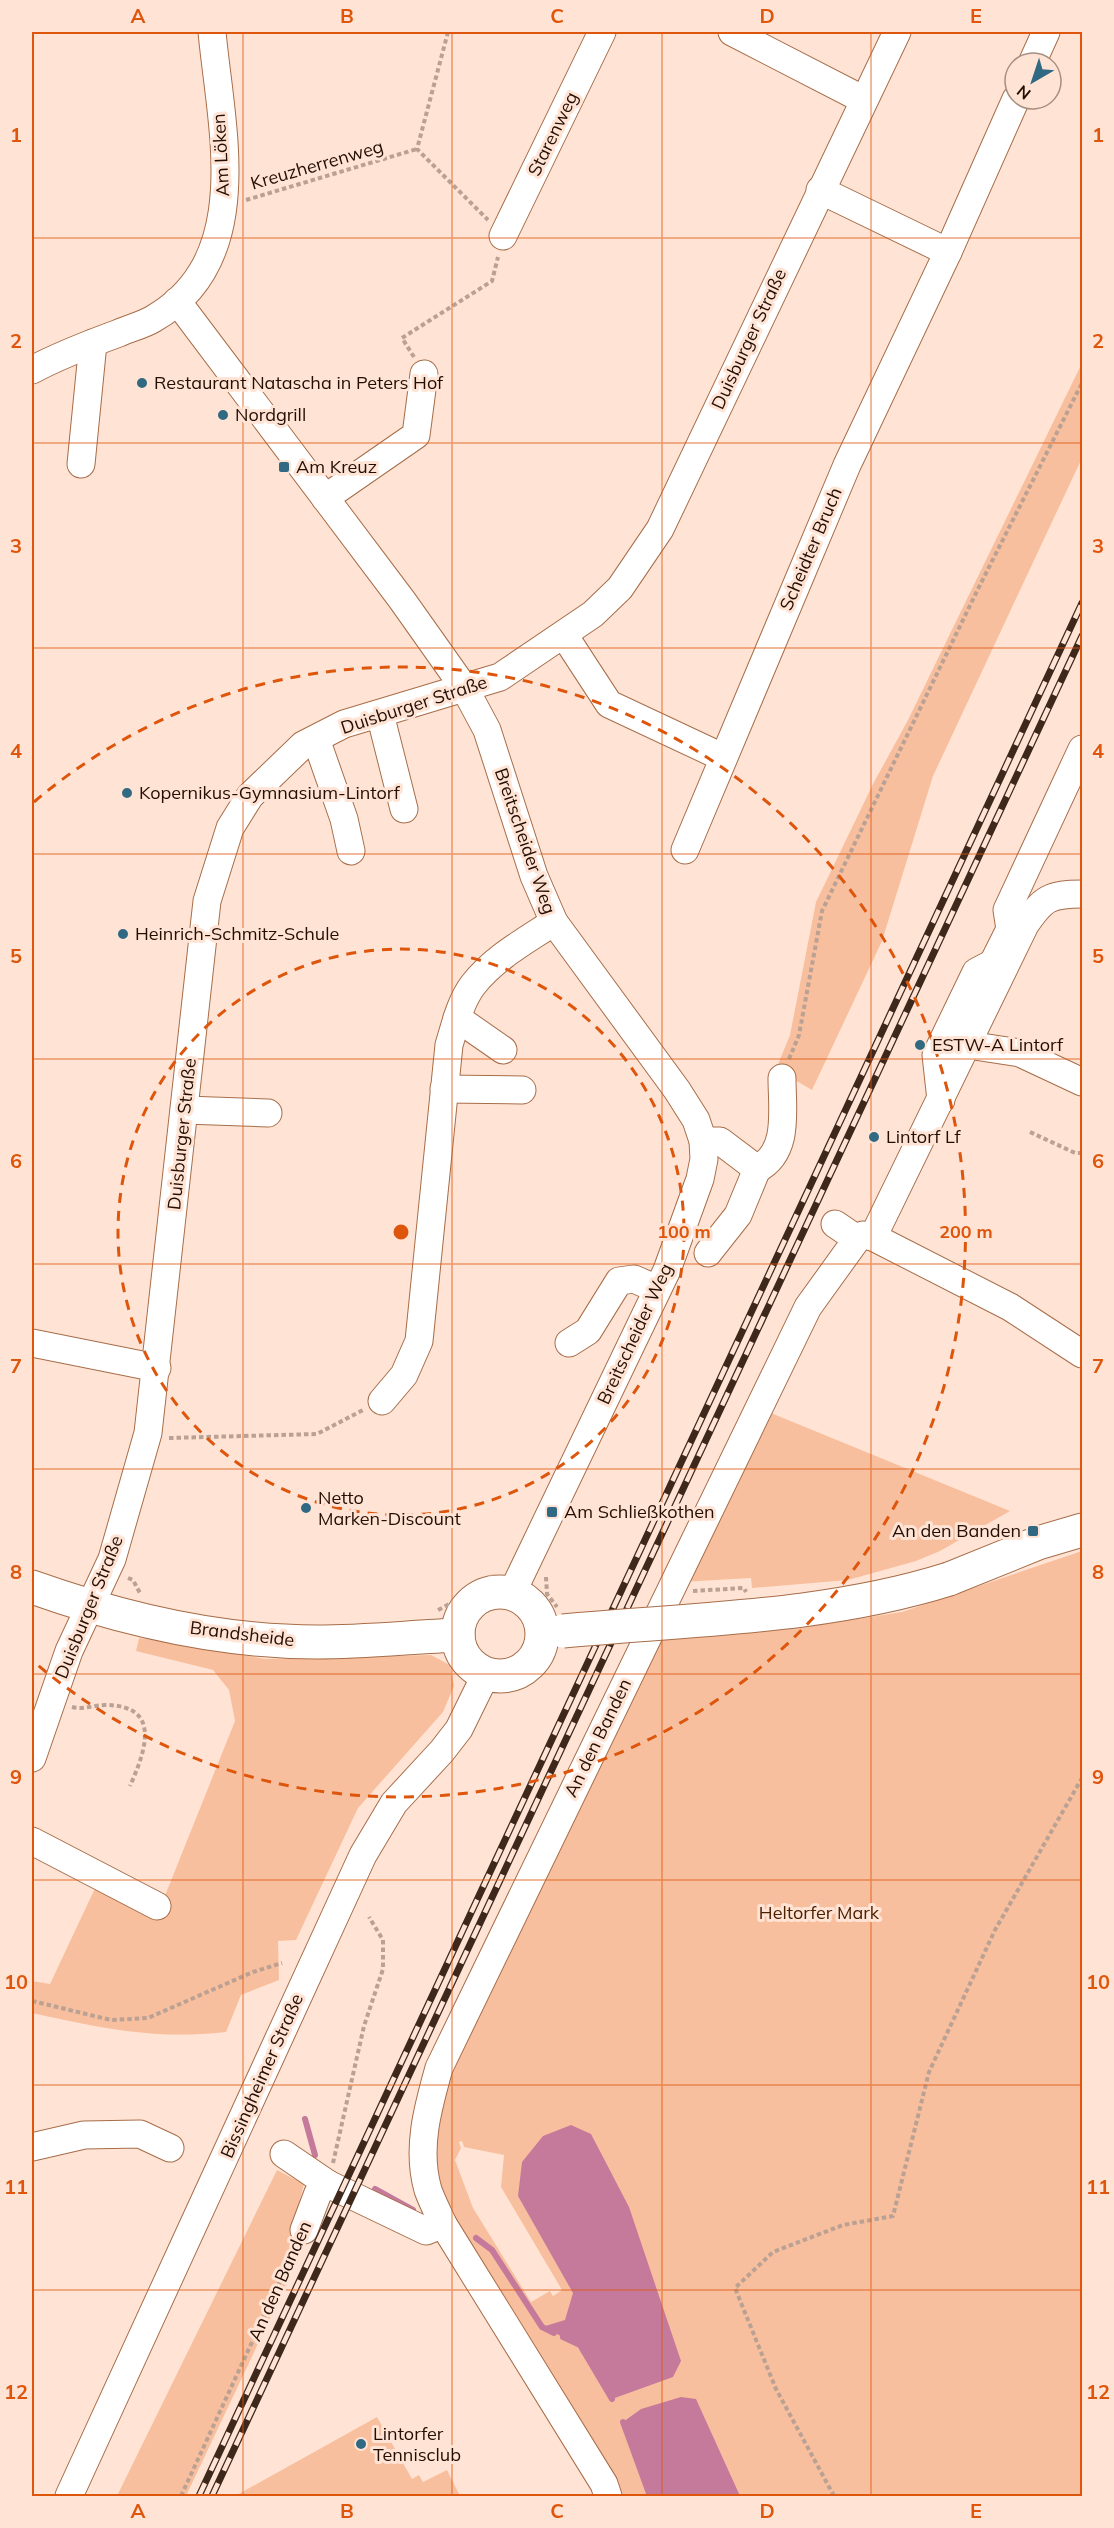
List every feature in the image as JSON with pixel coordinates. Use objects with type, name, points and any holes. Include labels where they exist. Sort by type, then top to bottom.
[{"type":"main road","points":[[556,1624],[532,1663],[511,1675],[486,1674],[466,1659],[458,1635],[459,1622],[474,1601],[518,1581],[533,1608],[556,1624],[828,1608],[899,1595],[949,1579],[1038,1543],[1083,1530]]},
{"type":"main road","name":"Brandsheide","points":[[32,1587],[88,1606],[201,1631],[262,1639],[317,1642],[458,1635]]},
{"type":"street","name":"Am Löken","points":[[177,301],[196,280],[211,256],[224,207],[226,182],[212,32]]},
{"type":"street","name":"Starenweg","points":[[503,236],[602,32]]},
{"type":"street","points":[[732,32],[864,100]]},
{"type":"street","name":"Duisburger Straße","points":[[32,1758],[51,1700],[88,1606],[112,1559],[148,1433],[207,901],[217,863],[230,828],[250,796],[303,745],[344,724],[500,677],[593,614],[620,588],[660,529],[897,32]]},
{"type":"street","points":[[1037,51],[1046,32]]},
{"type":"street","name":"Scheidter Bruch","points":[[684,850],[847,465],[948,252],[1011,111]]},
{"type":"street","points":[[820,190],[948,252]]},
{"type":"street","points":[[32,370],[152,319],[177,301]]},
{"type":"street","name":"Breitscheider Weg","points":[[177,301],[326,498],[465,689],[487,730],[534,876],[554,922],[677,1090],[696,1120],[703,1142],[704,1160],[700,1179],[657,1289],[518,1581]]},
{"type":"street","points":[[81,464],[93,343]]},
{"type":"street","points":[[326,498],[416,435],[424,374]]},
{"type":"street","points":[[564,635],[609,704],[722,757]]},
{"type":"street","points":[[380,714],[404,809]]},
{"type":"street","points":[[316,739],[344,819],[351,851]]},
{"type":"street","points":[[941,1101],[936,1055],[976,972],[993,963],[1010,929],[1007,910],[1083,749]]},
{"type":"street","name":"An den Banden","points":[[608,2496],[604,2484],[443,2224],[428,2189],[423,2139],[428,2108],[439,2068],[808,1307],[941,1101],[1025,925],[1038,904],[1057,894],[1083,894]]},
{"type":"street","points":[[382,1401],[405,1375],[419,1341],[449,1046],[457,1017],[472,986],[505,954],[554,922]]},
{"type":"street","points":[[457,1017],[503,1050]]},
{"type":"street","points":[[968,1045],[1020,1053],[1083,1082]]},
{"type":"street","points":[[708,1253],[738,1215],[756,1168],[768,1163],[782,1141],[782,1078]]},
{"type":"street","points":[[444,1089],[522,1090]]},
{"type":"street","points":[[185,1110],[268,1113]]},
{"type":"street","points":[[703,1142],[720,1141],[756,1168]]},
{"type":"street","points":[[855,1233],[1010,1307],[1083,1354]]},
{"type":"street","points":[[569,1343],[588,1331],[620,1281],[634,1279],[657,1289]]},
{"type":"street","points":[[32,1343],[157,1368]]},
{"type":"street","name":"Bissingheimer Straße","points":[[69,2496],[363,1855],[394,1803],[459,1729],[486,1674]]},
{"type":"street","points":[[32,1841],[157,1906]]},
{"type":"street","points":[[32,2147],[84,2135],[140,2134],[170,2148]]},
{"type":"street","points":[[284,2154],[328,2184],[426,2231],[443,2224]]},
{"type":"street","name":"An den Banden","points":[[304,2230],[318,2193],[328,2184]]},
{"type":"path","points":[[424,374],[402,338],[492,281],[503,236],[417,149],[448,32]]},
{"type":"path","name":"Kreuzherrenweg","points":[[224,207],[417,149]]},
{"type":"path","points":[[782,1078],[798,1035],[822,911],[978,589],[1083,383]]},
{"type":"path","points":[[1030,1132],[1075,1153],[1083,1153]]},
{"type":"path","points":[[148,1433],[166,1438],[317,1434],[382,1401]]},
{"type":"path","points":[[430,1613],[451,1604],[479,1582],[497,1575],[507,1563],[518,1581],[545,1578],[556,1624]]},
{"type":"path","points":[[668,1593],[744,1588],[746,1595]]},
{"type":"path","points":[[51,1700],[75,1708],[115,1706],[136,1714],[143,1724],[146,1742],[145,1754],[130,1786]]},
{"type":"path","points":[[834,2496],[777,2389],[735,2288],[773,2252],[843,2225],[893,2216],[929,2072],[995,1930],[1083,1778]]},
{"type":"path","points":[[328,2184],[364,2026],[383,1969],[383,1940],[369,1917]]},
{"type":"path","points":[[32,2001],[111,2020],[148,2018],[253,1972],[282,1963]]},
{"type":"path","name":"An den Banden","points":[[181,2496],[304,2230]]},
{"type":"green space","points":[[1082,363],[1082,458],[933,776],[882,941],[812,1090],[776,1069],[790,1035],[816,902],[873,784],[908,720]]},
{"type":"green space","points":[[766,1411],[1010,1511],[940,1551],[916,1561],[848,1580],[752,1588],[751,1578],[681,1582]]},
{"type":"green space","name":"Heltorfer Mark","points":[[1082,1551],[1082,2496],[619,2496],[590,2436],[466,2243],[438,2177],[436,2149],[446,2086],[540,1882],[658,1639],[800,1628],[902,1612]],"holes":[[[462,2141],[464,2147],[504,2155],[501,2187],[562,2290],[553,2296],[550,2291],[531,2302],[473,2208],[455,2160],[461,2148],[459,2142]]]},
{"type":"green space","points":[[139,1638],[266,1659],[431,1655],[450,1665],[454,1686],[443,1712],[358,1808],[296,1940],[278,1941],[279,1980],[241,1995],[226,2032],[174,2035],[128,2031],[32,2013],[32,1981],[50,1984],[97,1884],[156,1918],[235,1721],[229,1690],[213,1670],[136,1651]]},
{"type":"green space","points":[[277,2170],[304,2184],[293,2226],[309,2236],[186,2496],[117,2496]]},
{"type":"green space","name":"Lintorfer Tennisclub","points":[[377,2417],[412,2479],[419,2475],[423,2482],[447,2470],[460,2496],[235,2496]]},
{"type":"shaded area","points":[[571,2125],[591,2134],[629,2207],[681,2361],[673,2377],[612,2399],[580,2345],[542,2327],[565,2320],[573,2293],[518,2196],[522,2162],[543,2136]]},
{"type":"shaded area","points":[[681,2397],[696,2399],[740,2496],[650,2496],[623,2422],[641,2409]]},
{"type":"waterway","points":[[305,2119],[315,2155]]},
{"type":"waterway","points":[[375,2189],[413,2210]]},
{"type":"waterway","points":[[476,2238],[492,2250],[542,2327],[554,2333]]},
{"type":"waterway","points":[[563,2337],[580,2345],[612,2399]]},
{"type":"waterway","points":[[623,2422],[650,2496]]},
{"type":"railway","points":[[199,2496],[1082,603]]},
{"type":"railway","points":[[212,2496],[1082,636]]},
{"type":"place","name":"Restaurant Natascha in Peters Hof","points":[[142,383]]},
{"type":"place","name":"Nordgrill","points":[[223,415]]},
{"type":"place","name":"Am Kreuz","points":[[284,467]]},
{"type":"place","name":"Kopernikus-Gymnasium-Lintorf","points":[[127,793]]},
{"type":"place","name":"Heinrich-Schmitz-Schule","points":[[123,934]]},
{"type":"place","name":"ESTW-A Lintorf","points":[[920,1045]]},
{"type":"place","name":"Lintorf Lf","points":[[874,1137]]},
{"type":"place","name":"Netto Marken-Discount","points":[[306,1508]]},
{"type":"place","name":"Am Schließkothen","points":[[552,1512]]},
{"type":"place","name":"An den Banden","points":[[1033,1531]]},
{"type":"place","name":"Lintorfer Tennisclub","points":[[361,2444]]}]
